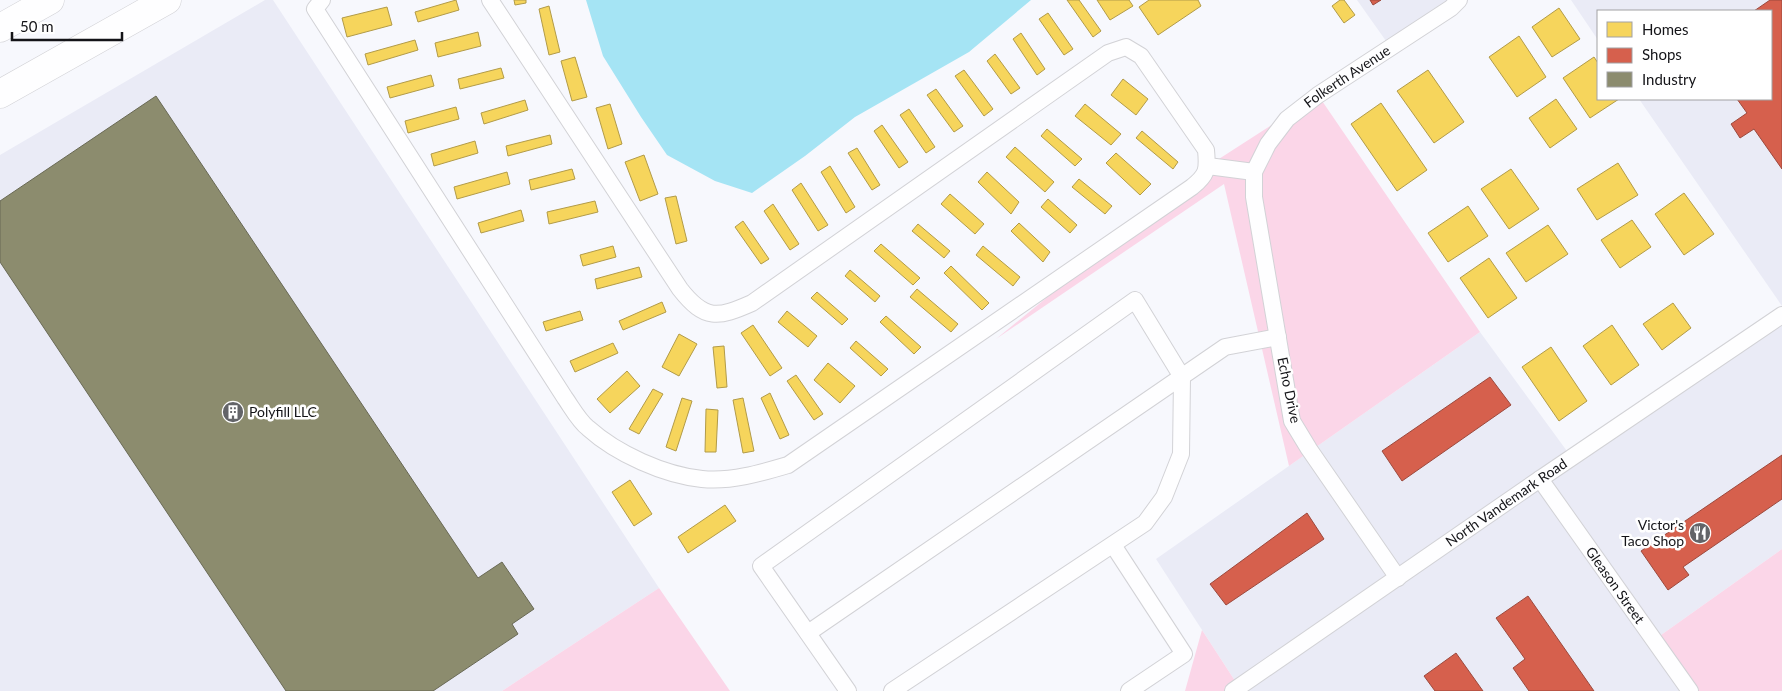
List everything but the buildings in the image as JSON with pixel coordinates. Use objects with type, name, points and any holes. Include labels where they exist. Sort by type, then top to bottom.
[{"type":"highway","points":[[0,28],[50,0]]},
{"type":"highway","points":[[0,94],[168,0]]},
{"type":"street","points":[[322,0],[315,9],[554,381],[587,428],[625,453],[673,474],[703,480],[736,478],[788,465],[1192,187],[1204,178],[1208,166],[1206,150],[1142,56],[1126,47],[1108,53],[752,303],[729,313],[710,314],[692,304],[680,289],[490,0]]},
{"type":"street","name":"Folkerth Avenue","points":[[1254,172],[1268,144],[1287,119],[1318,95],[1451,8],[1459,0]]},
{"type":"street","points":[[1208,166],[1254,172]]},
{"type":"street","name":"Echo Drive","points":[[1254,172],[1254,197],[1292,421],[1309,449],[1398,578]]},
{"type":"street","points":[[848,691],[761,566],[1135,300],[1182,377],[1181,454],[1164,497],[1145,523],[892,691]]},
{"type":"street","name":"North Vandemark Road","points":[[1233,691],[1540,479],[1782,316]]},
{"type":"street","points":[[808,632],[1225,347],[1278,337]]},
{"type":"street","name":"Gleason Street","points":[[1540,479],[1690,691]]},
{"type":"street","points":[[1113,545],[1184,654],[1129,691]]},
{"type":"shaded area","points":[[265,0],[273,0],[659,588],[502,691],[0,691],[0,155]]},
{"type":"shaded area","points":[[1357,0],[1459,0],[1391,48]]},
{"type":"shaded area","points":[[1571,0],[1782,0],[1782,306],[1640,100],[1772,100],[1772,10],[1597,10],[1597,39]]},
{"type":"shaded area","points":[[1318,95],[1480,332],[1289,466],[1224,184],[996,339],[1208,166]]},
{"type":"shaded area","points":[[1782,315],[1782,549],[1654,640],[1690,691],[1233,691],[1239,687],[1156,559],[1480,332],[1572,458]]},
{"type":"shaded area","points":[[1782,549],[1782,691],[1690,691],[1654,640]]},
{"type":"shaded area","points":[[659,588],[730,691],[502,691]]},
{"type":"shaded area","points":[[1202,630],[1239,687],[1233,691],[1185,691]]},
{"type":"water","points":[[586,0],[1031,0],[969,52],[855,117],[805,156],[752,193],[715,181],[667,155],[603,56]]},
{"type":"place","name":"Polyfill LLC","points":[[233,412]]},
{"type":"place","name":"Victor's Taco Shop","points":[[1700,533]]}]
